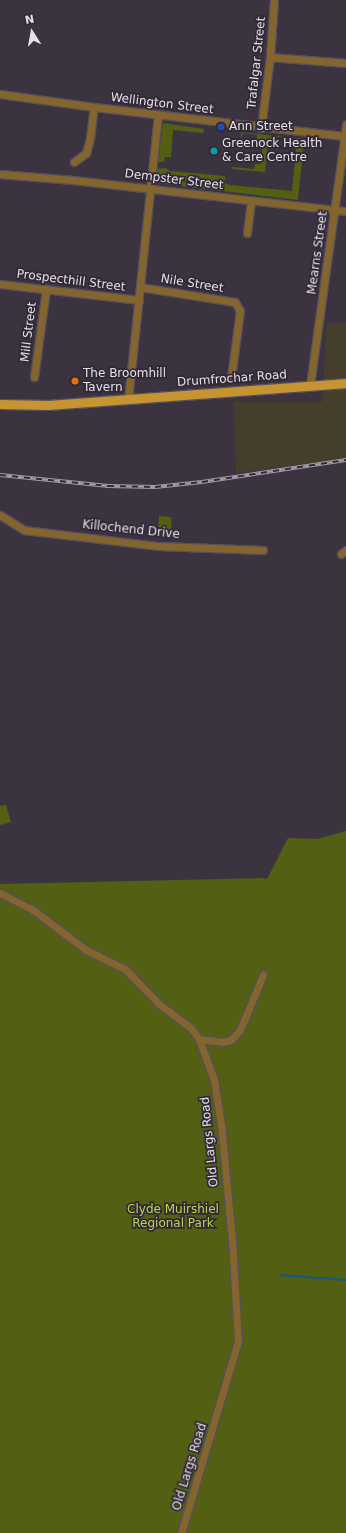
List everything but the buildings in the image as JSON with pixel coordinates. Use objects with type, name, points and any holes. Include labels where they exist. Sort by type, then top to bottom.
[{"type":"main road","name":"Drumfrochar Road","points":[[0,404],[49,405],[346,383]]},
{"type":"street","name":"Trafalgar Street","points":[[261,128],[270,57],[274,0]]},
{"type":"street","points":[[270,57],[346,63]]},
{"type":"street","name":"Wellington Street","points":[[0,94],[261,128],[345,136]]},
{"type":"street","points":[[74,162],[86,153],[90,138],[94,107]]},
{"type":"street","points":[[128,400],[158,115]]},
{"type":"street","name":"Mearns Street","points":[[310,385],[346,124]]},
{"type":"street","name":"Dempster Street","points":[[0,174],[150,188],[346,211]]},
{"type":"street","points":[[247,232],[251,200]]},
{"type":"street","name":"Prospecthill Street","points":[[0,284],[139,300]]},
{"type":"street","name":"Nile Street","points":[[140,287],[235,302],[240,311],[231,378]]},
{"type":"street","name":"Mill Street","points":[[34,378],[46,289]]},
{"type":"street","name":"Killochend Drive","points":[[0,515],[24,530],[158,546],[264,550]]},
{"type":"street","name":"Old Largs Road","points":[[0,893],[32,909],[86,950],[124,969],[159,1004],[191,1028],[199,1039],[214,1080],[221,1124],[239,1330],[236,1352],[181,1533]]},
{"type":"street","points":[[199,1039],[222,1042],[231,1040],[236,1035],[240,1030],[263,975]]},
{"type":"shaded area","points":[[327,323],[346,323],[346,459],[236,473],[233,402],[322,402]]},
{"type":"green space","points":[[163,123],[204,129],[203,133],[173,130],[171,157],[165,157],[164,161],[158,163]]},
{"type":"green space","points":[[241,132],[286,137],[274,137],[274,141],[268,141],[265,172],[232,169],[232,167],[254,169],[255,164],[261,164],[263,142],[257,141],[257,135],[243,133],[241,139]]},
{"type":"green space","points":[[297,138],[304,139],[298,200],[156,183],[157,169],[165,168],[170,171],[225,176],[225,183],[230,185],[292,191]]},
{"type":"green space","points":[[159,516],[171,517],[172,537],[158,535]]},
{"type":"green space","points":[[6,805],[11,822],[0,825],[0,806]]},
{"type":"green space","name":"Clyde Muirshiel Regional Park","points":[[346,831],[346,1533],[0,1533],[0,884],[267,879],[288,838],[317,839]]},
{"type":"waterway","points":[[280,1275],[346,1280]]},
{"type":"railway","points":[[0,475],[108,486],[155,487],[202,482],[346,460]]},
{"type":"place","name":"Ann Street","points":[[221,127]]},
{"type":"place","name":"Greenock Health & Care Centre","points":[[214,151]]},
{"type":"place","name":"The Broomhill Tavern","points":[[75,381]]}]
